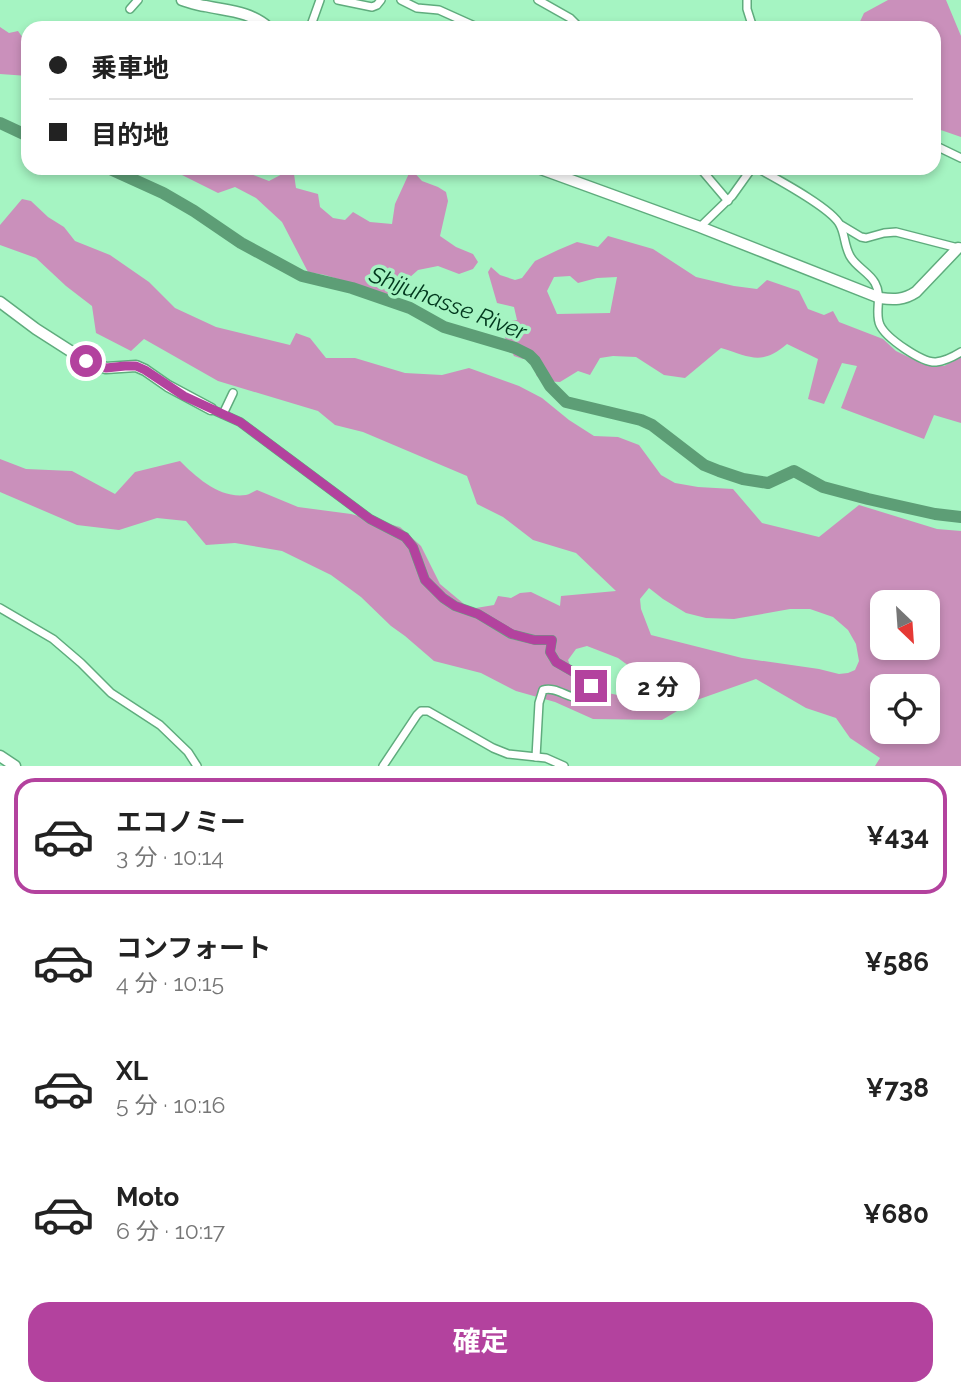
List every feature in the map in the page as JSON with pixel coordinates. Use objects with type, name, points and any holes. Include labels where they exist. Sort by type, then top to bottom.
[{"type":"street","points":[[130,9],[138,0]]},
{"type":"street","points":[[182,0],[202,6],[231,6],[261,21]]},
{"type":"street","points":[[312,21],[320,0]]},
{"type":"street","points":[[338,0],[372,7],[381,0]]},
{"type":"street","points":[[401,0],[417,8],[439,10],[463,21]]},
{"type":"street","points":[[538,0],[573,21]]},
{"type":"street","points":[[747,0],[751,21]]},
{"type":"street","points":[[941,148],[961,158]]},
{"type":"street","points":[[557,175],[880,298],[896,300],[910,296],[959,248]]},
{"type":"street","points":[[706,175],[728,201]]},
{"type":"street","points":[[699,227],[728,201],[748,175]]},
{"type":"street","points":[[768,175],[792,187],[861,237],[896,232],[959,248]]},
{"type":"street","points":[[841,225],[850,256],[873,280],[880,298],[880,326],[886,334],[924,360],[947,360],[961,352]]},
{"type":"street","points":[[0,302],[86,361],[106,368],[136,366],[184,396],[240,422],[370,519],[405,537],[413,547],[425,580],[443,598],[512,634],[534,640],[552,640],[550,652],[556,662],[589,681],[591,686],[587,694],[576,698],[549,688],[543,690],[539,703],[537,757]]},
{"type":"street","points":[[223,414],[233,393]]},
{"type":"street","points":[[0,608],[53,639],[111,693],[160,725],[188,752],[197,766]]},
{"type":"street","points":[[383,766],[421,711],[428,711],[508,754],[546,758],[564,766]]},
{"type":"street","points":[[0,756],[15,766]]},
{"type":"shaded area","points":[[888,0],[946,0],[961,36],[961,137],[941,130],[941,21],[860,21],[864,13]]},
{"type":"shaded area","points":[[0,27],[9,33],[18,31],[21,35],[21,76],[0,74]]},
{"type":"shaded area","points":[[182,175],[253,175],[269,181],[280,175],[294,175],[296,188],[318,194],[320,207],[333,218],[345,220],[353,212],[370,222],[392,224],[395,204],[408,175],[416,175],[422,181],[446,192],[448,201],[440,236],[473,254],[478,262],[473,269],[459,274],[438,266],[418,270],[390,295],[308,272],[282,222],[256,198],[235,187],[218,193]]},
{"type":"shaded area","points":[[22,199],[31,201],[64,227],[75,241],[110,255],[149,282],[175,308],[216,327],[290,345],[296,333],[310,338],[326,358],[355,358],[405,373],[442,375],[469,368],[519,386],[542,398],[594,436],[618,437],[639,445],[661,475],[675,483],[733,489],[762,523],[819,537],[859,505],[937,529],[961,531],[961,766],[875,766],[880,758],[850,738],[836,718],[806,708],[756,679],[694,701],[662,720],[593,719],[555,702],[516,691],[481,673],[434,661],[361,597],[331,575],[282,551],[235,543],[206,545],[186,521],[157,518],[119,530],[77,525],[0,492],[0,459],[26,469],[72,471],[115,494],[135,472],[180,461],[201,480],[227,494],[246,495],[257,490],[298,507],[351,514],[400,527],[421,546],[440,584],[470,609],[494,605],[498,596],[511,598],[520,593],[531,592],[560,606],[561,596],[616,591],[576,553],[533,540],[503,517],[477,504],[467,476],[363,432],[335,425],[318,411],[218,381],[144,339],[131,351],[96,333],[92,306],[36,258],[0,245],[0,225]],"holes":[[[649,588],[686,613],[706,618],[734,619],[790,609],[810,609],[833,617],[848,630],[856,644],[859,661],[855,670],[839,674],[742,658],[651,635],[640,599]],[[587,646],[618,658],[647,679],[647,689],[627,697],[589,689],[574,676],[568,660],[576,649]]]},
{"type":"shaded area","points":[[608,236],[653,249],[696,277],[757,289],[767,280],[799,291],[808,309],[824,315],[833,311],[839,322],[883,339],[896,351],[925,365],[944,366],[961,357],[961,423],[934,415],[924,439],[841,408],[857,366],[842,363],[824,404],[808,399],[818,359],[787,344],[770,355],[756,358],[721,348],[685,378],[664,375],[636,357],[613,356],[600,358],[590,375],[578,371],[560,382],[542,381],[536,375],[539,362],[535,356],[523,359],[514,356],[506,341],[501,322],[517,320],[514,307],[497,303],[488,272],[491,267],[500,275],[515,280],[522,278],[535,261],[577,242],[598,247]],"holes":[[[570,276],[578,283],[617,277],[610,313],[557,314],[547,291],[554,277]]]},
{"type":"waterway","name":"Shijuhasse River","points":[[0,123],[21,133]]},
{"type":"waterway","name":"Shijuhasse River","points":[[123,175],[163,193],[241,243],[302,276],[352,288],[410,308],[444,327],[515,348],[535,361],[550,386],[566,402],[652,425],[704,465],[743,479],[768,483],[794,471],[823,487],[935,514],[961,517]]},
{"type":"route","points":[[86,361],[106,368],[136,366],[184,396],[240,422],[370,519],[410,541],[425,580],[443,598],[512,634],[534,640],[552,640],[550,652],[556,662],[589,681],[591,686]]}]
